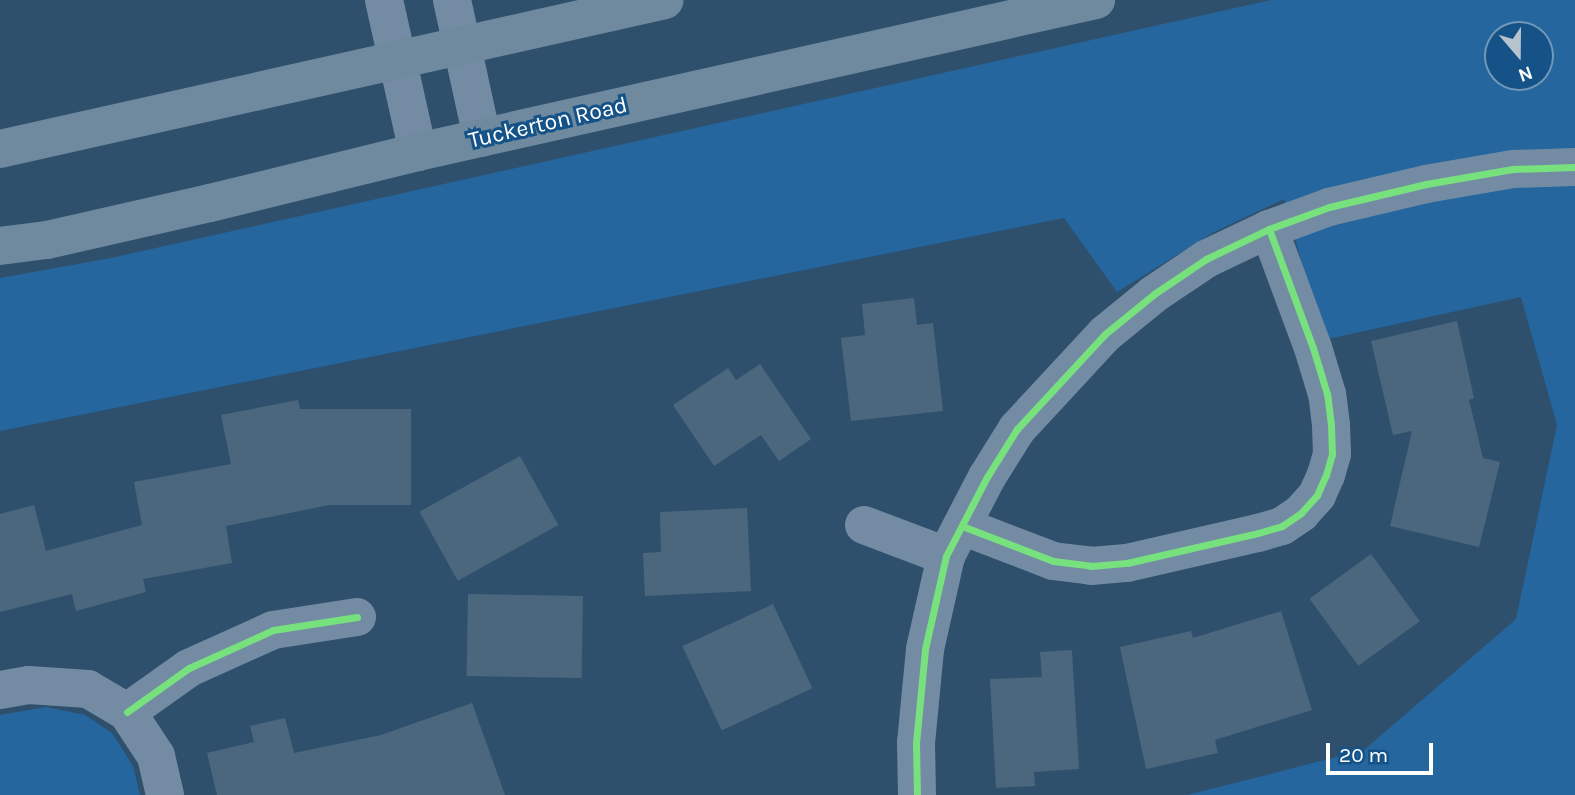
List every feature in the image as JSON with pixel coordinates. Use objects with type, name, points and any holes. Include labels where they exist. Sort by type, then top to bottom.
[{"type":"main road","points":[[0,149],[665,0]]},
{"type":"main road","name":"Tuckerton Road","points":[[0,246],[47,240],[418,152],[1096,0]]},
{"type":"street","points":[[384,0],[418,152]]},
{"type":"street","points":[[452,0],[482,138]]},
{"type":"street","points":[[916,795],[916,743],[925,649],[954,541],[987,477],[1017,429],[1105,334],[1154,294],[1206,259],[1269,229],[1329,207],[1426,184],[1513,169],[1575,167]]},
{"type":"street","points":[[864,525],[1091,566],[1127,563],[1282,526],[1301,513],[1317,495],[1332,454],[1327,394],[1269,229]]},
{"type":"street","points":[[127,712],[189,668],[273,630],[357,617]]},
{"type":"street","points":[[0,690],[29,685],[88,689],[127,712],[156,756],[165,795]]},
{"type":"shaded area","points":[[1271,0],[1575,0],[1575,795],[1187,795],[1364,750],[1516,619],[1557,425],[1521,297],[1323,340],[1284,199],[1214,232],[1117,292],[1064,218],[0,431],[0,278],[111,258]]},
{"type":"shaded area","points":[[46,707],[85,715],[112,733],[133,766],[140,795],[0,795],[0,715]]},
{"type":"building","points":[[914,298],[917,325],[933,323],[943,411],[851,421],[841,338],[865,335],[862,304]]},
{"type":"building","points":[[1457,321],[1474,398],[1469,400],[1483,458],[1500,462],[1479,547],[1390,526],[1412,431],[1393,435],[1371,341]]},
{"type":"building","points":[[760,364],[811,439],[779,461],[761,435],[714,466],[673,405],[728,368],[736,380]]},
{"type":"building","points":[[298,400],[300,409],[411,409],[411,505],[329,505],[226,526],[232,563],[143,579],[146,592],[76,611],[72,594],[0,612],[0,514],[34,505],[46,551],[142,525],[134,482],[231,464],[221,415]]},
{"type":"building","points":[[520,456],[558,525],[458,581],[419,512]]},
{"type":"building","points":[[747,508],[751,591],[645,596],[643,553],[661,552],[660,512]]},
{"type":"building","points":[[1371,554],[1420,621],[1358,666],[1310,599]]},
{"type":"building","points":[[468,594],[583,596],[582,678],[467,676]]},
{"type":"building","points":[[773,604],[812,688],[722,731],[682,646]]},
{"type":"building","points":[[1281,611],[1312,710],[1215,740],[1218,753],[1146,769],[1120,647],[1191,631],[1193,638]]},
{"type":"building","points":[[1072,650],[1079,769],[1034,772],[1035,786],[996,788],[990,679],[1042,677],[1040,652]]},
{"type":"building","points":[[472,703],[505,795],[217,795],[207,753],[254,742],[250,726],[285,718],[294,753],[381,735]]},
{"type":"cycle path","points":[[917,795],[916,743],[925,649],[946,556],[987,477],[1017,429],[1105,334],[1154,294],[1206,259],[1269,229],[1329,207],[1426,184],[1513,169],[1575,167]]},
{"type":"cycle path","points":[[962,526],[1053,561],[1091,566],[1127,563],[1258,533],[1282,526],[1301,513],[1317,495],[1326,475],[1332,454],[1331,425],[1327,394],[1313,348],[1269,229]]},
{"type":"cycle path","points":[[127,712],[189,668],[273,630],[357,617]]}]
